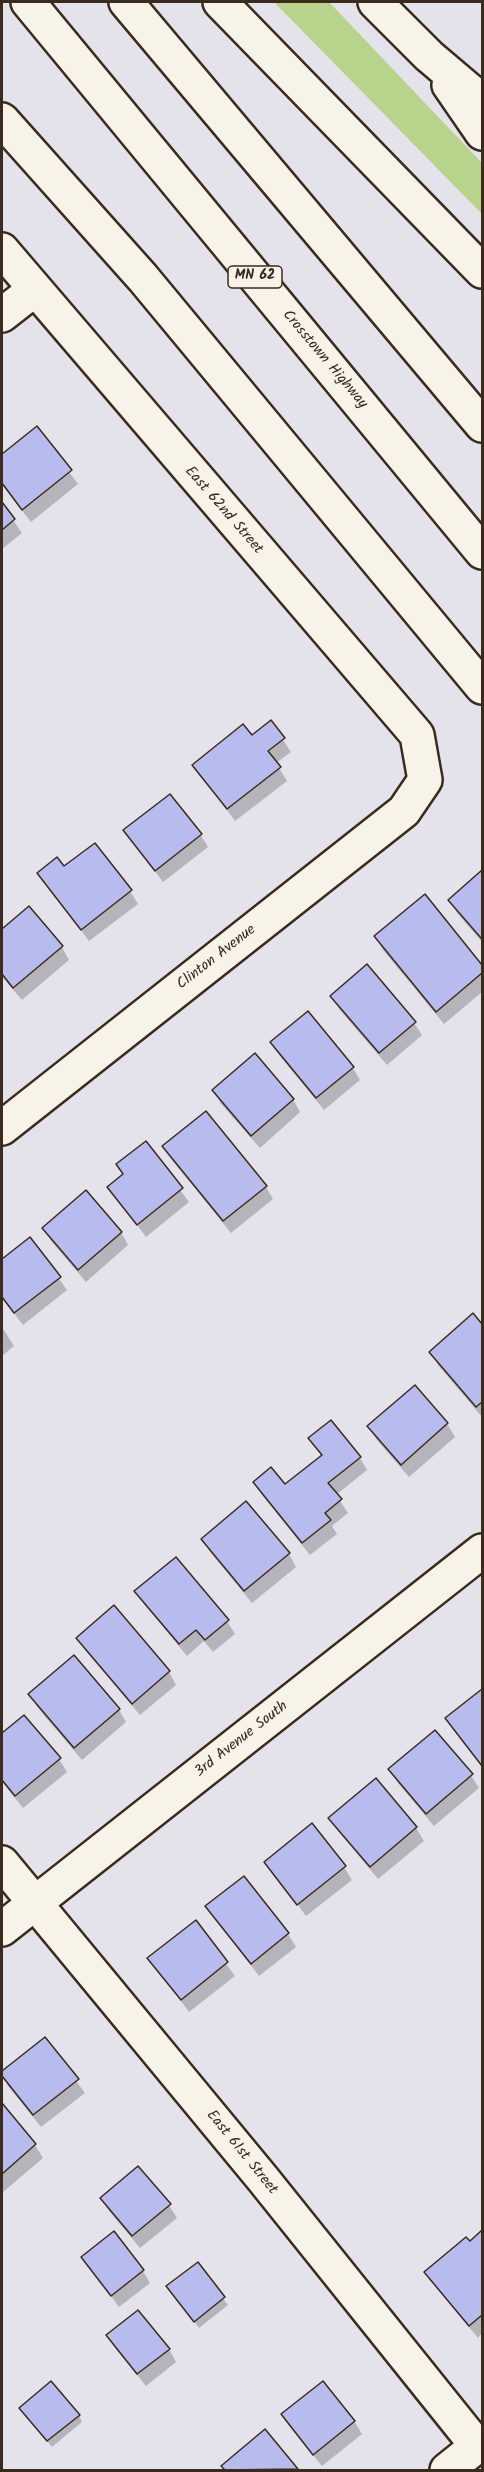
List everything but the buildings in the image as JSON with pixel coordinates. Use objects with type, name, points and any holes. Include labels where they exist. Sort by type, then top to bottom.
[{"type":"main road","name":"Crosstown Highway","points":[[28,2],[483,552]]},
{"type":"main road","points":[[126,2],[483,425]]},
{"type":"main road","points":[[220,2],[483,271]]},
{"type":"main road","points":[[375,2],[429,56],[483,101]]},
{"type":"main road","points":[[429,56],[483,133]]},
{"type":"main road","points":[[2,120],[143,278],[483,687]]},
{"type":"main road","name":"East 62nd Street","points":[[2,250],[417,735],[425,780]]},
{"type":"main road","points":[[2,315],[34,290]]},
{"type":"main road","name":"Clinton Avenue","points":[[2,1128],[404,811],[425,780]]},
{"type":"main road","name":"3rd Avenue South","points":[[2,1929],[483,1551]]},
{"type":"main road","name":"East 61st Street","points":[[2,1863],[480,2444]]},
{"type":"main road","points":[[447,2470],[480,2444]]},
{"type":"green space","points":[[274,2],[329,2],[482,163],[482,214]]}]
